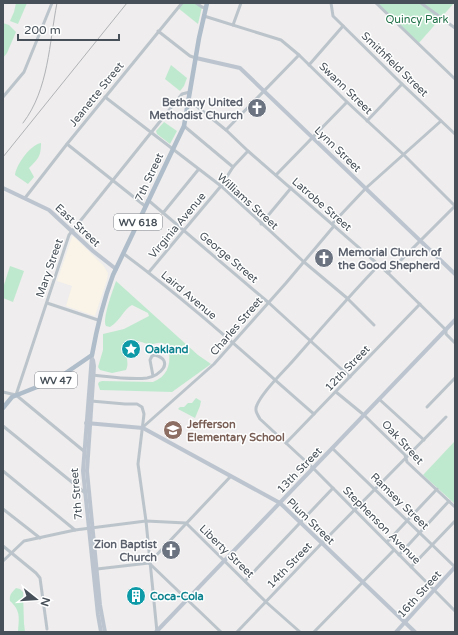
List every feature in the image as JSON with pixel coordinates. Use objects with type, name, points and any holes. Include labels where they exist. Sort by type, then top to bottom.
[{"type":"main road","name":"7th Street","points":[[92,355],[98,320],[104,298],[145,206],[184,126],[206,5]]},
{"type":"main road","name":"WV 47","points":[[3,408],[12,397],[57,379],[92,355]]},
{"type":"street","points":[[3,97],[24,72],[52,3]]},
{"type":"street","name":"Jeanette Street","points":[[25,198],[182,3]]},
{"type":"street","points":[[196,3],[202,7],[206,5]]},
{"type":"street","points":[[233,25],[241,3]]},
{"type":"street","name":"Smithfield Street","points":[[331,3],[333,16],[402,84],[455,133]]},
{"type":"street","points":[[376,3],[455,79]]},
{"type":"street","points":[[420,3],[455,28]]},
{"type":"street","name":"Swann Street","points":[[204,16],[281,40],[299,55],[403,154],[455,206]]},
{"type":"street","points":[[309,65],[343,26]]},
{"type":"street","points":[[158,31],[190,56],[196,58]]},
{"type":"street","points":[[226,130],[299,55]]},
{"type":"street","name":"Lynn Street","points":[[196,58],[240,68],[455,274]]},
{"type":"street","points":[[367,121],[402,84]]},
{"type":"street","name":"Mary Street","points":[[16,395],[69,235],[182,94],[190,92]]},
{"type":"street","name":"Williams Street","points":[[105,97],[198,170],[221,186],[261,224],[347,298],[374,325]]},
{"type":"street","name":"Latrobe Street","points":[[189,100],[226,130],[388,273],[446,330],[446,334],[455,343]]},
{"type":"street","points":[[276,174],[347,102]]},
{"type":"street","name":"Charles Street","points":[[142,428],[214,364],[269,303],[333,225],[366,188],[441,121]]},
{"type":"street","points":[[184,126],[233,167]]},
{"type":"street","points":[[67,144],[145,206]]},
{"type":"street","name":"Virginia Avenue","points":[[149,272],[221,186],[233,167],[248,151]]},
{"type":"street","points":[[162,213],[198,170]]},
{"type":"street","name":"East Street","points":[[3,188],[49,210],[95,253],[116,269]]},
{"type":"street","points":[[261,224],[291,188]]},
{"type":"street","name":"George Street","points":[[148,200],[269,303],[350,377]]},
{"type":"street","points":[[388,273],[455,206]]},
{"type":"street","name":"Laird Avenue","points":[[124,254],[149,272],[314,414]]},
{"type":"street","points":[[275,380],[378,265]]},
{"type":"street","points":[[47,303],[98,320]]},
{"type":"street","name":"12th Street","points":[[286,443],[420,304]]},
{"type":"street","name":"13th Street","points":[[156,632],[455,320]]},
{"type":"street","name":"7th Street","points":[[92,355],[94,366],[83,471],[84,492],[97,570],[100,605],[105,632]]},
{"type":"street","name":"7th Street","points":[[88,423],[92,355]]},
{"type":"street","points":[[93,375],[149,378],[160,374],[164,368],[165,363],[163,360],[155,355],[152,356],[150,360],[153,376]]},
{"type":"street","points":[[427,407],[455,378]]},
{"type":"street","name":"Stephenson Avenue","points":[[275,380],[260,399],[256,407],[256,413],[260,419],[313,468],[455,611]]},
{"type":"street","points":[[3,392],[16,395],[85,452]]},
{"type":"street","name":"Oak Street","points":[[336,392],[364,415],[405,455],[407,462],[455,507]]},
{"type":"street","points":[[380,399],[424,440]]},
{"type":"street","points":[[91,401],[137,404],[142,407],[144,414],[138,464],[146,521],[156,632]]},
{"type":"street","name":"14th Street","points":[[238,632],[446,417]]},
{"type":"street","name":"Plum Street","points":[[88,423],[142,428],[280,503],[415,632]]},
{"type":"street","points":[[3,426],[84,492]]},
{"type":"street","name":"Ramsey Street","points":[[332,448],[455,567]]},
{"type":"street","name":"7th Street","points":[[85,452],[90,527],[98,615],[101,632]]},
{"type":"street","points":[[3,471],[75,530]]},
{"type":"street","points":[[97,570],[149,563],[232,476]]},
{"type":"street","points":[[245,581],[333,488]]},
{"type":"street","points":[[387,542],[436,489]]},
{"type":"street","points":[[399,555],[449,501]]},
{"type":"street","points":[[3,509],[40,538]]},
{"type":"street","points":[[411,567],[455,520]]},
{"type":"street","name":"Liberty Street","points":[[3,561],[24,541],[75,530],[146,521],[186,524],[225,560],[266,602],[300,632]]},
{"type":"street","points":[[3,546],[40,578],[47,629]]},
{"type":"street","points":[[314,632],[394,550]]},
{"type":"street","points":[[149,563],[221,632]]},
{"type":"street","name":"16th Street","points":[[396,632],[434,590],[453,573],[455,567]]},
{"type":"shaded area","points":[[73,236],[103,265],[108,273],[95,316],[66,306],[72,286],[57,281]]},
{"type":"green space","points":[[16,3],[27,3],[18,24],[10,21]]},
{"type":"green space","points":[[182,3],[196,3],[202,7],[198,24],[178,8]]},
{"type":"green space","name":"Quincy Park","points":[[376,3],[454,3],[418,44]]},
{"type":"green space","points":[[3,23],[9,25],[16,32],[7,53],[3,58]]},
{"type":"green space","points":[[171,65],[187,78],[180,91],[165,79]]},
{"type":"green space","points":[[164,122],[177,131],[170,144],[157,134],[156,131]]},
{"type":"green space","points":[[41,143],[38,157],[29,168],[34,177],[28,184],[15,175],[16,171],[28,151],[32,147]]},
{"type":"green space","points":[[10,266],[24,271],[13,302],[3,298],[3,288]]},
{"type":"green space","points":[[116,281],[198,355],[211,364],[172,392],[100,390],[98,384],[102,381],[153,382],[158,380],[167,370],[169,362],[169,350],[165,344],[148,344],[132,341],[127,349],[128,363],[126,370],[112,373],[100,370],[98,367],[103,350],[103,334],[124,329],[149,316],[148,313],[132,305],[114,324],[110,327],[106,326],[105,317]]},
{"type":"green space","points":[[196,398],[201,401],[195,418],[178,409],[180,407],[184,407],[188,403],[192,403]]},
{"type":"green space","points":[[455,441],[455,504],[423,475]]},
{"type":"green space","points":[[16,588],[23,592],[25,632],[18,632],[18,612],[10,601],[10,595]]},
{"type":"railway","points":[[23,123],[32,110],[43,81],[50,50],[57,3]]},
{"type":"railway","points":[[3,157],[127,3]]},
{"type":"place","name":"Bethany United Methodist Church","points":[[257,108]]},
{"type":"place","name":"Memorial Church of the Good Shepherd","points":[[324,258]]},
{"type":"place","name":"Oakland","points":[[131,349]]},
{"type":"place","name":"Jefferson Elementary School","points":[[173,430]]},
{"type":"place","name":"Zion Baptist Church","points":[[171,550]]},
{"type":"place","name":"Coca-Cola","points":[[136,596]]}]
